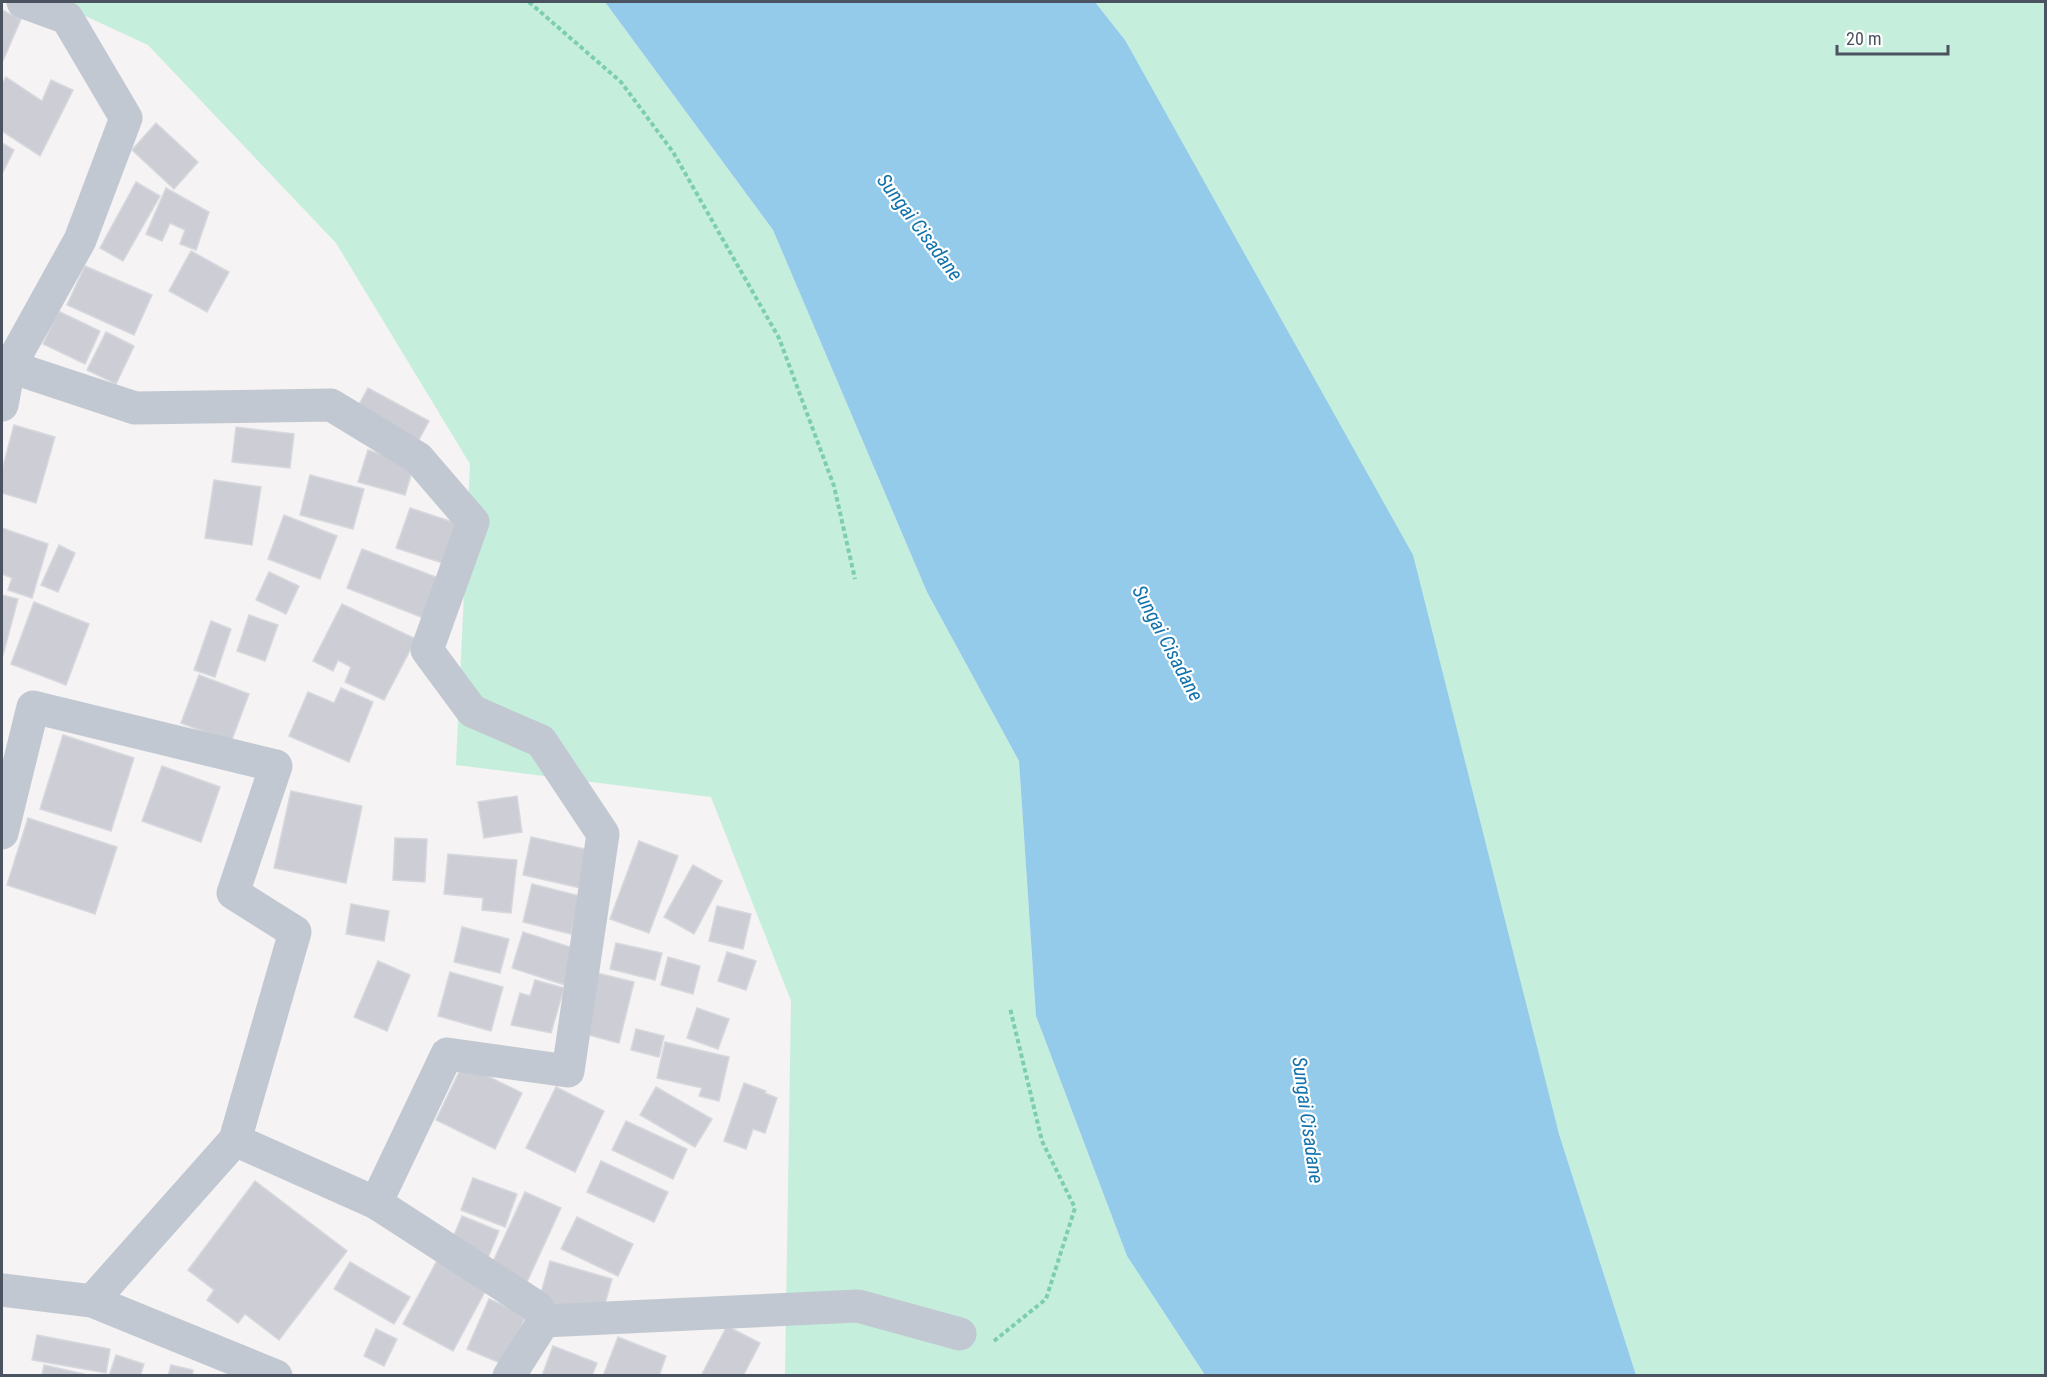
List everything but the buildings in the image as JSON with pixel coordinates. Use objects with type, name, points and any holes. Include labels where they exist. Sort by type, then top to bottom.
[{"type":"street","points":[[2,405],[5,366],[80,240],[126,118],[67,18],[23,2]]},
{"type":"street","points":[[5,366],[135,408],[331,405],[418,458],[473,522],[427,650],[472,711],[542,741],[603,834],[568,1071],[447,1054],[376,1203]]},
{"type":"street","points":[[2,833],[33,707],[276,766],[233,893],[295,932],[235,1140],[92,1301]]},
{"type":"street","points":[[235,1140],[376,1203],[537,1307],[544,1321]]},
{"type":"street","points":[[2,1290],[92,1301],[276,1376]]},
{"type":"street","points":[[544,1321],[858,1306],[960,1334]]},
{"type":"street","points":[[509,1376],[544,1321]]},
{"type":"path","points":[[529,2],[628,90],[673,152],[779,338],[834,486],[855,579]]},
{"type":"path","points":[[960,1334],[995,1341],[1046,1299],[1075,1209],[1042,1141],[1010,1008]]},
{"type":"green space","points":[[55,2],[605,2],[773,230],[927,592],[1019,761],[1036,1016],[1127,1256],[1205,1375],[785,1375],[791,1001],[711,797],[456,765],[470,464],[336,243],[148,45]]},
{"type":"green space","points":[[1095,2],[2045,2],[2045,1375],[1636,1375],[1559,1134],[1125,40]]},
{"type":"water","name":"Sungai Cisadane","points":[[605,2],[1095,2],[1125,40],[1413,555],[1559,1134],[1636,1375],[1205,1375],[1127,1256],[1036,1016],[1019,761],[927,592],[773,230]]}]
